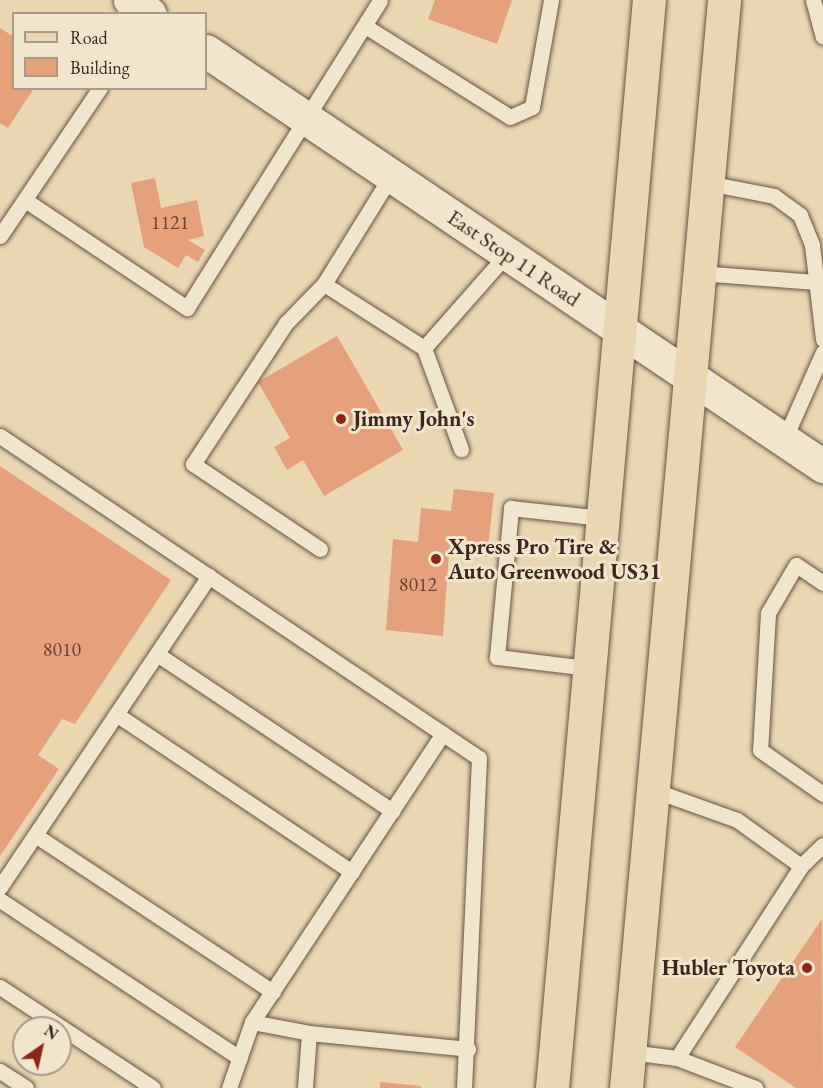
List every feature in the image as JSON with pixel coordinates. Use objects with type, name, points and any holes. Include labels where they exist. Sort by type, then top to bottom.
[{"type":"main road","points":[[130,0],[147,12]]},
{"type":"main road","points":[[552,1088],[587,668],[648,0]]},
{"type":"main road","points":[[626,1088],[724,0]]},
{"type":"main road","name":"East Stop 11 Road","points":[[207,52],[823,466]]},
{"type":"lane","points":[[25,200],[187,308],[304,117],[380,0]]},
{"type":"lane","points":[[365,26],[510,117],[532,107],[550,0]]},
{"type":"lane","points":[[813,0],[823,37]]},
{"type":"lane","points":[[0,236],[99,90]]},
{"type":"lane","points":[[320,549],[193,464],[286,323],[324,284],[391,176]]},
{"type":"lane","points":[[708,183],[774,196],[800,215],[812,245],[823,339]]},
{"type":"lane","points":[[424,348],[507,254]]},
{"type":"lane","points":[[699,273],[816,282]]},
{"type":"lane","points":[[324,284],[424,348],[461,449]]},
{"type":"lane","points":[[784,440],[820,368],[823,352]]},
{"type":"lane","points":[[0,436],[479,758],[468,1048],[464,1088]]},
{"type":"lane","points":[[587,668],[497,657],[502,600],[511,508],[601,518]]},
{"type":"lane","points":[[823,583],[796,565],[768,613],[760,750],[823,794]]},
{"type":"lane","points":[[0,886],[209,576]]},
{"type":"lane","points":[[157,654],[392,811]]},
{"type":"lane","points":[[116,714],[352,872]]},
{"type":"lane","points":[[229,1088],[252,1022],[443,733]]},
{"type":"lane","points":[[653,790],[737,820],[801,866]]},
{"type":"lane","points":[[35,835],[273,992]]},
{"type":"lane","points":[[677,1058],[801,866],[823,845]]},
{"type":"lane","points":[[0,900],[240,1058]]},
{"type":"lane","points":[[0,987],[153,1088]]},
{"type":"lane","points":[[252,1022],[309,1033],[468,1048]]},
{"type":"lane","points":[[305,1088],[309,1033]]},
{"type":"lane","points":[[630,1052],[677,1058],[720,1081],[755,1088]]},
{"type":"lane","points":[[0,1071],[26,1088]]},
{"type":"building","points":[[435,0],[512,0],[497,44],[428,19]]},
{"type":"building","points":[[0,28],[12,36],[12,90],[33,90],[8,128],[0,123]]},
{"type":"building","points":[[155,178],[161,208],[197,200],[204,236],[188,240],[205,250],[198,262],[186,255],[178,268],[144,247],[131,183]]},
{"type":"building","points":[[337,336],[403,450],[324,496],[303,460],[287,470],[274,447],[290,438],[258,382]]},
{"type":"building","points":[[0,466],[171,580],[75,724],[62,719],[38,755],[59,769],[0,856]]},
{"type":"building","points":[[454,489],[494,493],[487,557],[449,553],[443,636],[386,630],[393,539],[418,542],[421,508],[451,511]]},
{"type":"building","points":[[822,919],[823,1088],[796,1088],[735,1047]]},
{"type":"building","points":[[380,1082],[421,1086],[421,1088],[380,1088]]},
{"type":"place","name":"Jimmy John's","points":[[341,419]]},
{"type":"place","name":"Xpress Pro Tire & Auto Greenwood US31","points":[[436,559]]},
{"type":"place","name":"Hubler Toyota","points":[[807,968]]}]
